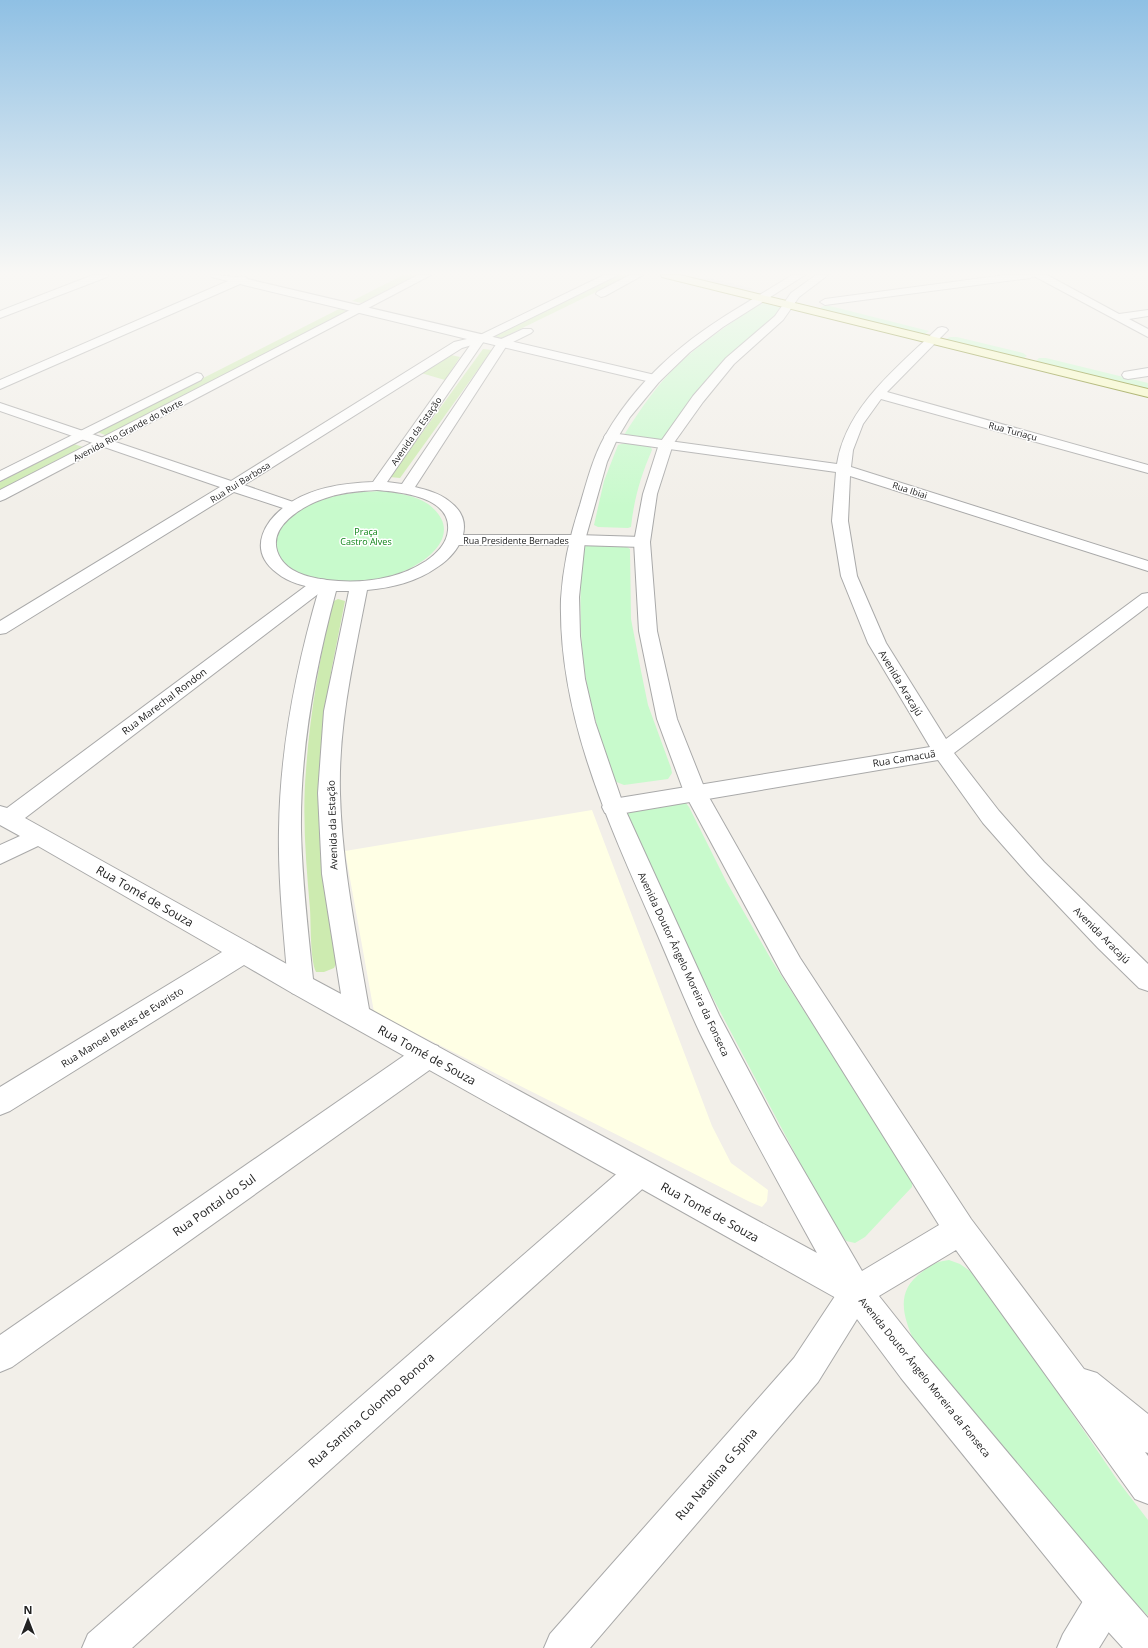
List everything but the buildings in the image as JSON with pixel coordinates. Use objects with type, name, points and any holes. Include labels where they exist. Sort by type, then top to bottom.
[{"type":"main road","points":[[995,352],[1024,362],[1148,393]]},
{"type":"main road","points":[[1024,362],[1034,352]]},
{"type":"main road","points":[[1113,372],[1148,380]]},
{"type":"street","points":[[0,385],[76,352]]},
{"type":"street","name":"Avenida Rio Grande do Norte","points":[[0,496],[277,352]]},
{"type":"street","name":"Rua Rui Barbosa","points":[[0,629],[233,486],[447,352]]},
{"type":"street","name":"Avenida da Estação","points":[[377,486],[471,352]]},
{"type":"street","points":[[407,488],[497,352]]},
{"type":"street","points":[[541,352],[655,379]]},
{"type":"street","name":"Avenida Doutor Ângelo Moreira da Fonseca","points":[[684,352],[655,379],[625,415],[611,437],[600,462],[577,540],[570,597],[570,636],[576,679],[585,722],[613,807],[709,1023],[769,1138],[856,1292],[913,1366],[1106,1600],[1148,1647]]},
{"type":"street","points":[[740,352],[730,360],[698,399],[666,444],[650,494],[642,542],[648,631],[667,719],[695,792],[791,966],[960,1230],[1148,1486]]},
{"type":"street","name":"Avenida Aracajú","points":[[918,352],[878,394],[856,424],[846,450],[843,469],[840,521],[849,576],[877,643],[942,752],[1012,841],[1079,913],[1146,975]]},
{"type":"street","name":"Avenida Rio Grande do Norte","points":[[0,477],[206,372]]},
{"type":"street","points":[[1128,375],[1148,372]]},
{"type":"street","name":"Rua Turiaçu","points":[[878,394],[1148,469]]},
{"type":"street","points":[[0,407],[81,436],[294,507]]},
{"type":"street","name":"Rua Ibiai","points":[[611,437],[843,469],[1148,566]]},
{"type":"street","points":[[377,486],[407,488],[434,498],[444,504],[456,521],[457,530],[454,540],[447,551],[420,571],[388,582],[359,586],[324,585],[302,580],[288,573],[277,565],[270,556],[268,546],[269,535],[278,520],[294,507],[318,495],[347,488],[377,486]]},
{"type":"street","name":"Rua Presidente Bernades","points":[[454,540],[577,540],[642,542]]},
{"type":"street","points":[[301,985],[290,832],[294,756],[305,674],[324,585]]},
{"type":"street","name":"Rua Marechal Rondon","points":[[4,816],[324,585]]},
{"type":"street","name":"Avenida da Estação","points":[[357,1016],[334,874],[328,793],[334,711],[359,586]]},
{"type":"street","name":"Rua Camacuã","points":[[613,807],[695,792],[942,752],[1148,598]]},
{"type":"street","name":"Rua Tomé de Souza","points":[[4,816],[301,985],[856,1292]]},
{"type":"street","points":[[0,855],[39,836]]},
{"type":"street","name":"Rua Manoel Bretas de Evaristo","points":[[0,1102],[244,952]]},
{"type":"street","name":"Rua Pontal do Sul","points":[[0,1355],[428,1055]]},
{"type":"street","name":"Rua Santina Colombo Bonora","points":[[102,1648],[639,1173]]},
{"type":"street","points":[[856,1292],[960,1230]]},
{"type":"street","name":"Rua Natalina G Spina","points":[[564,1648],[806,1370],[856,1292]]},
{"type":"street","points":[[1062,1367],[1148,1436]]},
{"type":"street","points":[[1077,1648],[1106,1600]]},
{"type":"shaded area","points":[[592,810],[712,1126],[731,1163],[768,1190],[767,1201],[762,1207],[374,1012],[345,851]]},
{"type":"green space","points":[[255,352],[269,352],[108,436],[97,432]]},
{"type":"green space","points":[[481,352],[491,352],[400,478],[390,477]]},
{"type":"green space","points":[[693,352],[733,352],[703,384],[664,440],[624,435],[656,389],[679,364]]},
{"type":"green space","points":[[990,352],[1018,352],[1027,356],[1020,359]]},
{"type":"green space","points":[[451,355],[460,357],[445,380],[421,373]]},
{"type":"green space","points":[[1039,358],[1046,358],[1148,383],[1148,390],[1038,363],[1036,361]]},
{"type":"green space","points":[[625,443],[651,447],[652,450],[638,487],[631,527],[598,527],[594,525],[604,481],[618,445]]},
{"type":"green space","points":[[74,444],[86,448],[0,491],[0,482]]},
{"type":"green space","name":"Praça Castro Alves","points":[[382,491],[417,498],[428,504],[438,514],[443,524],[444,534],[440,544],[424,560],[402,572],[383,578],[354,581],[324,580],[307,577],[293,570],[284,562],[278,552],[277,541],[280,529],[290,518],[305,507],[333,496]]},
{"type":"green space","points":[[588,545],[625,546],[630,549],[631,619],[648,705],[671,768],[672,773],[668,779],[624,785],[614,781],[611,775],[590,699],[583,658],[580,611],[581,564],[582,548]]},
{"type":"green space","points":[[338,599],[345,601],[331,672],[327,714],[328,897],[336,964],[334,968],[324,972],[316,972],[312,951],[306,857],[304,822],[305,787],[310,728],[320,665],[332,602]]},
{"type":"green space","points":[[685,802],[689,807],[726,881],[772,961],[912,1179],[912,1187],[865,1237],[855,1243],[846,1241],[828,1216],[685,945],[626,813]]},
{"type":"green space","points":[[949,1260],[960,1264],[980,1278],[1118,1481],[1148,1520],[1148,1616],[1088,1552],[914,1341],[907,1322],[904,1304],[908,1287],[913,1279],[929,1267]]}]
